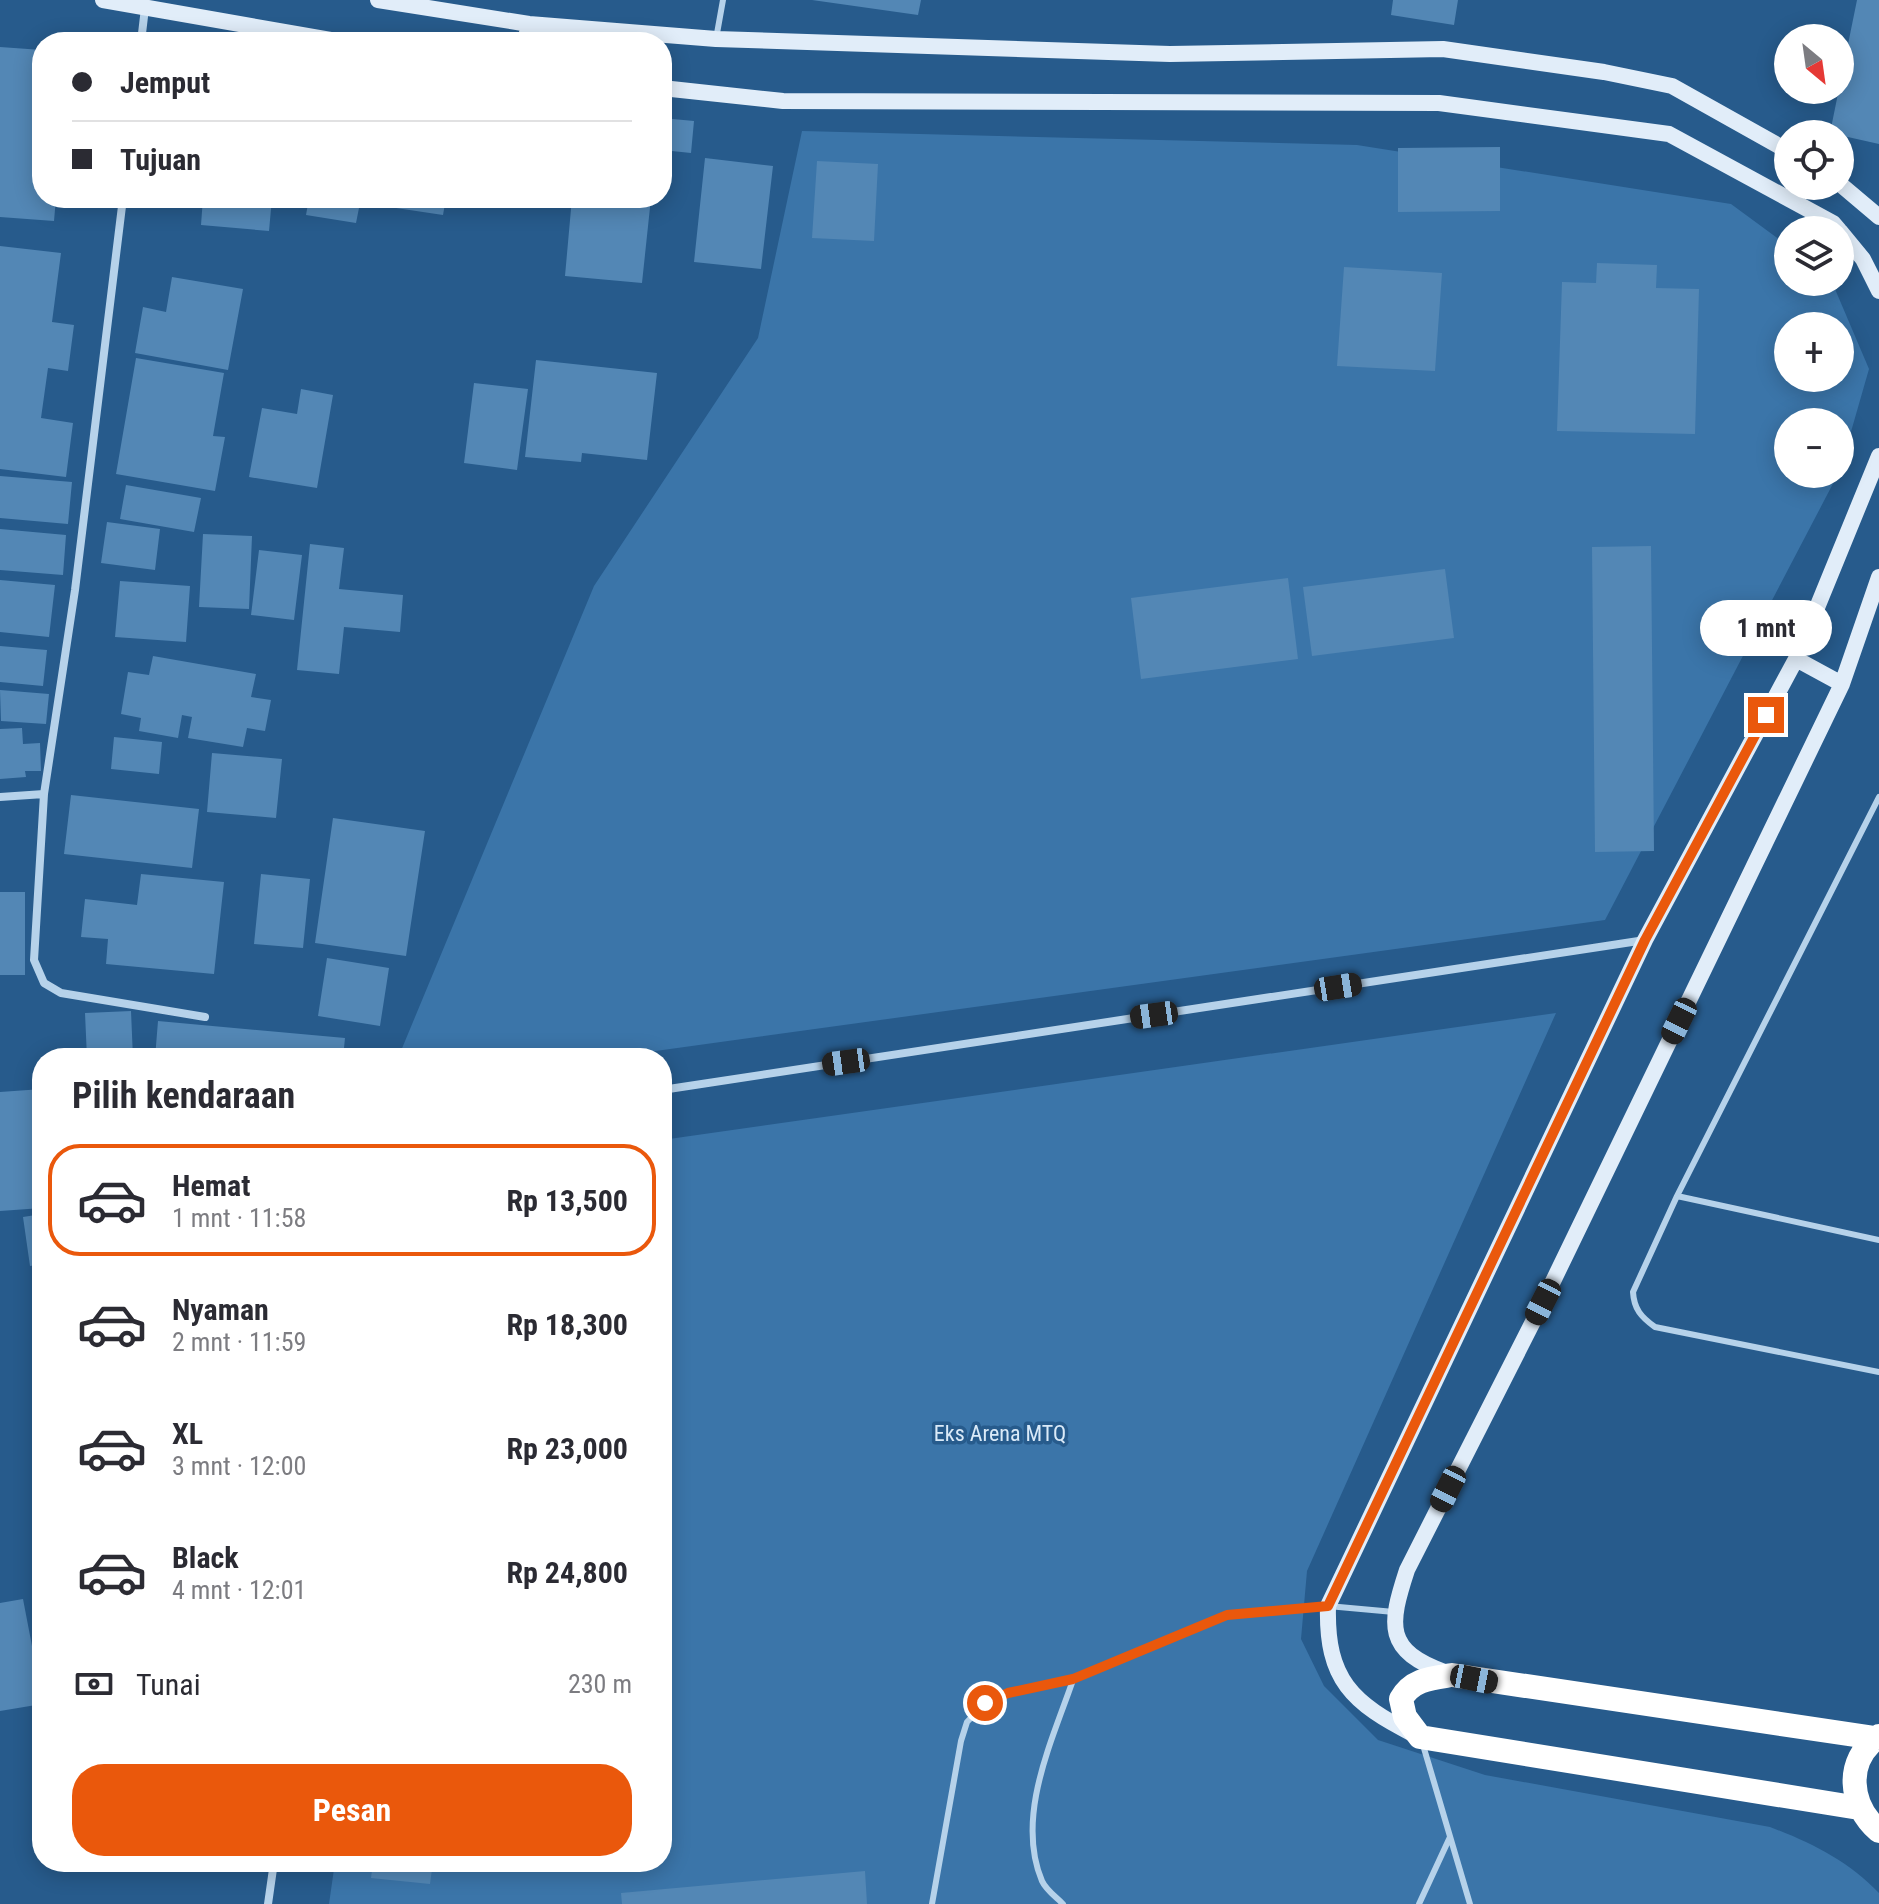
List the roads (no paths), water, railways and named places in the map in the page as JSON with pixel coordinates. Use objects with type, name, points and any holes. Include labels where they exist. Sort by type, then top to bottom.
[{"type":"highway","points":[[1859,1808],[1420,1737],[1405,1717],[1401,1699],[1408,1687],[1425,1679],[1452,1675],[1877,1737]]},
{"type":"highway","points":[[1877,1737],[1862,1753],[1854,1771],[1854,1790],[1859,1808],[1879,1831]]},
{"type":"street","points":[[103,0],[284,32]]},
{"type":"street","points":[[378,0],[529,24],[629,32]]},
{"type":"street","points":[[142,32],[145,8]]},
{"type":"street","points":[[527,32],[529,24]]},
{"type":"street","points":[[672,35],[1170,54],[1443,49],[1604,72],[1672,86],[1774,143]]},
{"type":"street","points":[[672,89],[783,101],[1439,103],[1669,134],[1820,216]]},
{"type":"street","points":[[1854,196],[1879,217]]},
{"type":"street","points":[[122,208],[75,590],[44,794],[34,960],[44,983],[61,993],[205,1017]]},
{"type":"street","points":[[1854,248],[1863,259],[1879,291]]},
{"type":"street","points":[[1420,1737],[1375,1715],[1337,1674],[1330,1653],[1328,1606],[1645,940],[1796,659],[1879,456]]},
{"type":"street","points":[[1452,1675],[1410,1658],[1393,1629],[1394,1612],[1407,1570],[1543,1302],[1842,684],[1879,577]]},
{"type":"street","points":[[1796,659],[1842,684]]},
{"type":"street","points":[[0,797],[44,794]]},
{"type":"street","points":[[672,1088],[1645,940]]},
{"type":"street","points":[[268,1904],[273,1872]]},
{"type":"lane","points":[[716,39],[723,0]]},
{"type":"lane","points":[[1879,797],[1677,1196],[1633,1292],[1633,1305],[1643,1319],[1655,1327],[1879,1372]]},
{"type":"lane","points":[[1677,1196],[1879,1240]]},
{"type":"lane","points":[[932,1904],[967,1722],[985,1703],[1008,1693],[1073,1679],[1227,1615],[1328,1606],[1394,1612]]},
{"type":"lane","points":[[1063,1904],[1043,1883],[1030,1829],[1050,1746],[1073,1679]]},
{"type":"lane","points":[[1420,1737],[1470,1904]]},
{"type":"lane","points":[[1419,1904],[1450,1837]]},
{"type":"park label","name":"Eks Arena MTQ","points":[[1000,1433]]}]
